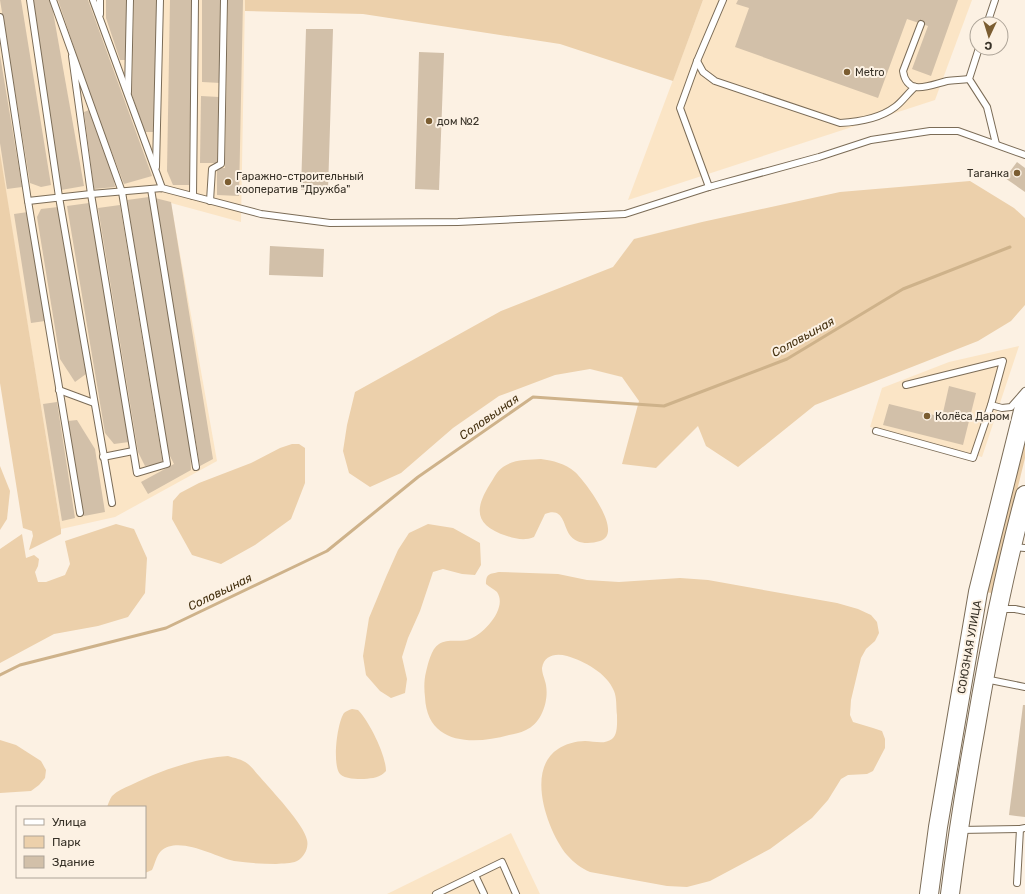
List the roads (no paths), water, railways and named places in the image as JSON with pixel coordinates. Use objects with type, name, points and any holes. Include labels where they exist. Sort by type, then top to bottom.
[{"type":"main road","name":"СОЮЗНАЯ УЛИЦА","points":[[929,894],[938,827],[978,592],[1025,403]]},
{"type":"main road","name":"СОЮЗНАЯ УЛИЦА","points":[[950,894],[958,830],[984,679],[998,610],[1018,547],[1025,495]]},
{"type":"lane","points":[[30,0],[59,197],[112,503]]},
{"type":"lane","points":[[53,0],[122,192],[167,464],[137,473],[91,194],[72,56]]},
{"type":"lane","points":[[93,0],[162,188]]},
{"type":"lane","points":[[100,0],[100,19]]},
{"type":"lane","points":[[128,96],[130,0]]},
{"type":"lane","points":[[156,171],[160,0]]},
{"type":"lane","points":[[193,196],[195,0]]},
{"type":"lane","points":[[210,201],[212,168],[221,164],[224,0]]},
{"type":"lane","points":[[709,187],[680,108],[697,61],[723,0]]},
{"type":"lane","points":[[990,16],[995,0]]},
{"type":"lane","points":[[0,17],[28,201],[80,513]]},
{"type":"lane","points":[[921,24],[903,71],[904,78],[908,83],[915,87],[921,88],[948,81],[969,79]]},
{"type":"lane","points":[[969,79],[976,56]]},
{"type":"lane","points":[[697,61],[703,72],[714,81],[840,123],[860,122],[894,108],[915,87]]},
{"type":"lane","points":[[969,79],[987,107],[996,144]]},
{"type":"lane","points":[[28,201],[162,188],[261,214],[330,223],[458,222],[625,214],[709,187],[819,157],[871,140],[930,131],[958,131],[1025,155]]},
{"type":"lane","points":[[151,189],[196,467]]},
{"type":"lane","points":[[876,431],[973,458],[991,405],[1003,361],[906,385]]},
{"type":"lane","points":[[59,390],[94,403]]},
{"type":"lane","points":[[991,405],[1002,408],[1011,407],[1025,391]]},
{"type":"lane","points":[[103,457],[133,451]]},
{"type":"lane","points":[[998,610],[1015,609],[1025,611]]},
{"type":"lane","points":[[984,679],[1025,687]]},
{"type":"lane","points":[[958,830],[1022,828],[1017,883]]},
{"type":"lane","points":[[436,894],[446,892],[475,875],[502,862],[516,894]]},
{"type":"lane","points":[[475,875],[484,894]]},
{"type":"waterway","name":"Соловьиная","points":[[0,675],[20,665],[166,628],[327,551],[418,477],[533,397],[664,406],[787,359],[903,289],[1010,247]]},
{"type":"place","name":"Metro","points":[[847,72]]},
{"type":"place","name":"дом №2","points":[[429,121]]},
{"type":"place","name":"Таганка","points":[[1017,173]]},
{"type":"place","name":"Гаражно-строительный кооператив \"Дружба\"","points":[[228,182]]},
{"type":"place","name":"Колёса Даром","points":[[927,416]]}]
